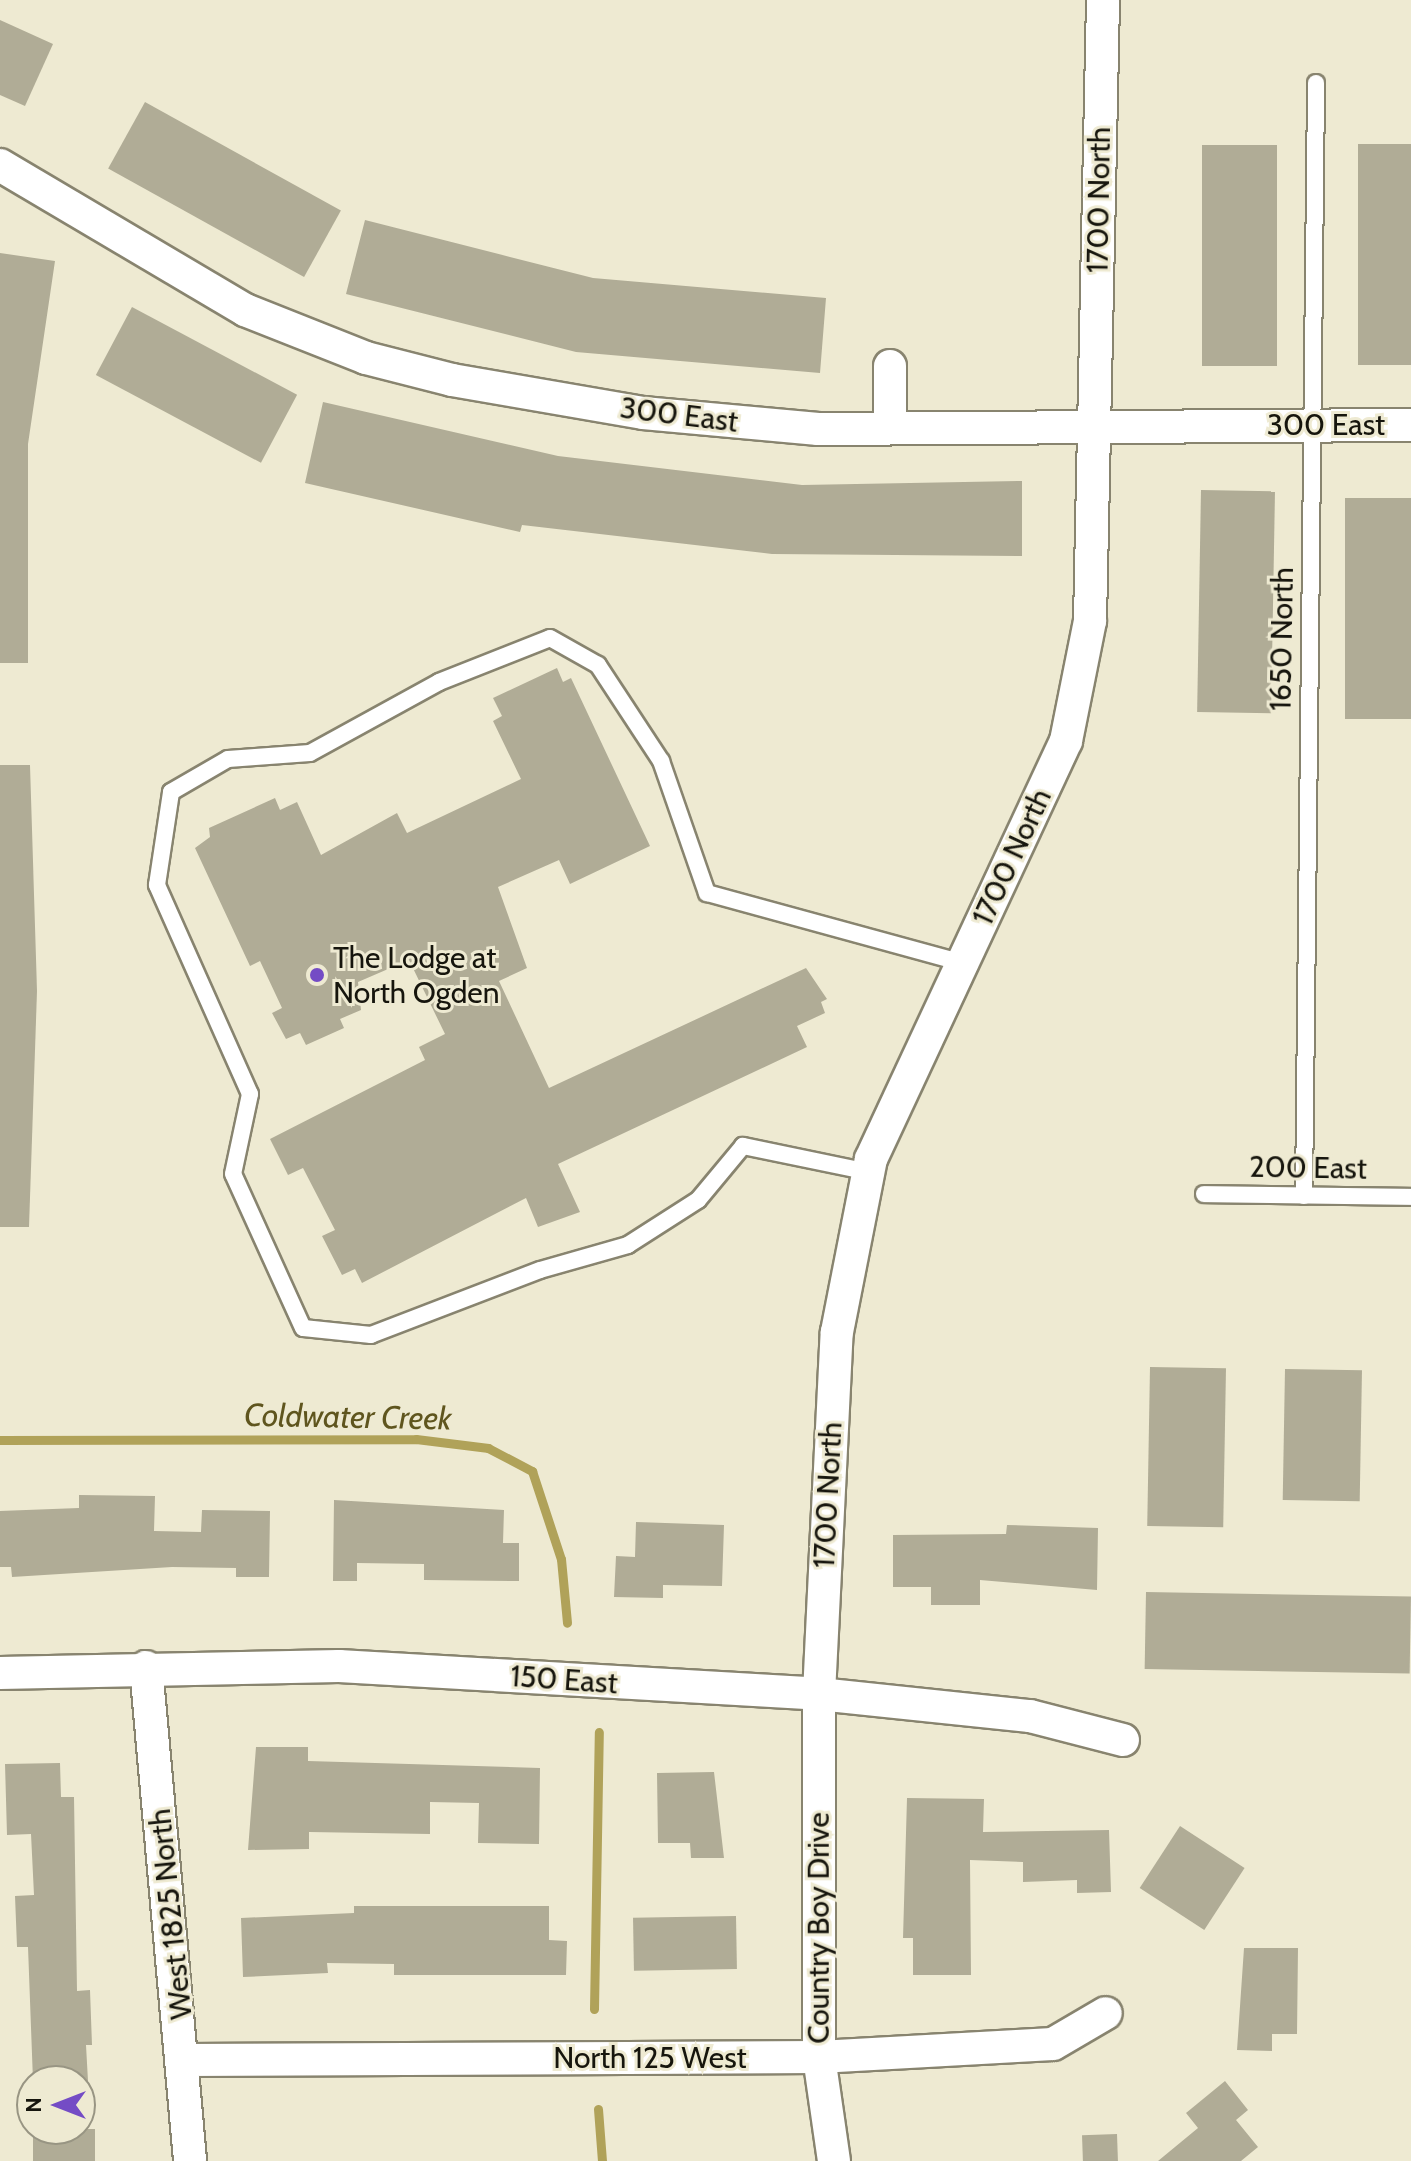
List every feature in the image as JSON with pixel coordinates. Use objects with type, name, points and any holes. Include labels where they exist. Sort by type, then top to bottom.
[{"type":"street","name":"1700 North","points":[[819,1694],[837,1332],[869,1172],[1066,741],[1090,621],[1103,0]]},
{"type":"street","name":"300 East","points":[[0,165],[245,310],[366,358],[643,413],[818,429],[1411,425]]},
{"type":"street","points":[[890,366],[890,428]]},
{"type":"street","name":"150 East","points":[[0,1673],[146,1667],[339,1666],[819,1694],[1030,1716],[1123,1740]]},
{"type":"street","name":"West 1825 North","points":[[146,1667],[186,2060],[190,2161]]},
{"type":"street","name":"Country Boy Drive","points":[[819,1694],[819,2057],[834,2161]]},
{"type":"street","name":"North 125 West","points":[[186,2060],[819,2057],[1053,2044],[1106,2013]]},
{"type":"lane","name":"1650 North","points":[[1304,1196],[1316,83]]},
{"type":"lane","points":[[869,1172],[743,1146],[698,1200],[628,1245],[371,1335],[303,1328],[233,1174],[250,1094],[157,885],[171,792],[228,759],[310,753],[439,682],[550,638],[598,665],[661,761],[707,893],[963,963]]},
{"type":"lane","name":"200 East","points":[[1204,1194],[1411,1197]]},
{"type":"building","points":[[0,20],[53,44],[25,106],[0,95]]},
{"type":"building","points":[[145,102],[341,211],[304,277],[108,168]]},
{"type":"building","points":[[1358,144],[1411,144],[1411,365],[1358,365]]},
{"type":"building","points":[[1202,145],[1277,145],[1277,366],[1202,366]]},
{"type":"building","points":[[365,220],[593,278],[826,298],[820,373],[576,352],[346,294]]},
{"type":"building","points":[[0,253],[55,261],[28,444],[28,663],[0,663]]},
{"type":"building","points":[[132,307],[297,395],[261,463],[96,375]]},
{"type":"building","points":[[323,402],[558,456],[802,485],[1022,481],[1022,556],[772,554],[522,525],[520,532],[305,483]]},
{"type":"building","points":[[1201,490],[1275,491],[1271,713],[1197,712]]},
{"type":"building","points":[[1345,498],[1411,498],[1411,719],[1345,719]]},
{"type":"building","name":"The Lodge at North Ogden","points":[[557,668],[563,682],[571,678],[650,846],[570,884],[559,860],[498,887],[527,968],[499,981],[549,1088],[806,968],[827,999],[821,1002],[825,1013],[797,1026],[807,1047],[558,1164],[580,1212],[538,1227],[526,1198],[362,1283],[355,1269],[342,1275],[322,1236],[335,1230],[303,1168],[288,1175],[270,1139],[425,1060],[419,1047],[445,1034],[409,960],[358,982],[361,1010],[340,1019],[344,1028],[306,1045],[300,1033],[286,1039],[272,1013],[282,1008],[260,961],[250,966],[195,848],[210,837],[209,828],[275,798],[280,810],[297,802],[321,855],[397,813],[407,833],[521,779],[493,721],[502,716],[493,698]]},
{"type":"building","points":[[0,765],[30,765],[37,991],[29,1227],[0,1227]]},
{"type":"building","points":[[1150,1367],[1226,1368],[1223,1527],[1147,1526]]},
{"type":"building","points":[[1285,1369],[1362,1370],[1360,1501],[1283,1500]]},
{"type":"building","points":[[79,1495],[155,1496],[154,1531],[201,1532],[202,1510],[270,1511],[269,1577],[236,1577],[236,1568],[172,1567],[12,1577],[11,1567],[0,1567],[0,1511],[79,1508]]},
{"type":"building","points":[[334,1500],[504,1510],[503,1543],[519,1543],[519,1581],[424,1580],[424,1564],[357,1563],[357,1581],[333,1581]]},
{"type":"building","points":[[636,1522],[724,1525],[722,1586],[663,1585],[663,1598],[614,1597],[616,1556],[635,1557]]},
{"type":"building","points":[[1007,1525],[1098,1528],[1097,1590],[980,1580],[980,1605],[931,1605],[931,1587],[893,1587],[893,1535],[1006,1534]]},
{"type":"building","points":[[1146,1592],[1411,1597],[1410,1674],[1145,1669]]},
{"type":"building","points":[[256,1747],[308,1747],[308,1761],[540,1768],[539,1844],[478,1843],[479,1803],[430,1802],[430,1834],[309,1832],[309,1849],[248,1850]]},
{"type":"building","points":[[60,1763],[61,1797],[74,1797],[77,1991],[90,1990],[92,2045],[86,2045],[87,2065],[32,2065],[28,1947],[17,1947],[15,1896],[34,1895],[31,1834],[7,1835],[5,1764]]},
{"type":"building","points":[[714,1772],[724,1858],[691,1858],[690,1843],[658,1843],[657,1773]]},
{"type":"building","points":[[907,1798],[984,1799],[983,1832],[1109,1830],[1111,1892],[1077,1893],[1077,1880],[1023,1882],[1023,1862],[970,1860],[971,1975],[913,1975],[913,1938],[903,1938]]},
{"type":"building","points":[[1180,1826],[1245,1868],[1204,1930],[1140,1888]]},
{"type":"building","points":[[354,1906],[549,1906],[549,1940],[567,1941],[566,1975],[394,1975],[394,1964],[327,1963],[328,1973],[243,1977],[241,1918],[354,1913]]},
{"type":"building","points":[[736,1916],[737,1969],[634,1971],[633,1918]]},
{"type":"building","points":[[1244,1948],[1298,1948],[1297,2034],[1272,2034],[1272,2051],[1237,2050]]},
{"type":"building","points":[[1225,2081],[1248,2110],[1236,2120],[1258,2147],[1241,2161],[1158,2161],[1198,2128],[1186,2113]]},
{"type":"building","points":[[1117,2134],[1118,2161],[1083,2161],[1082,2135]]},
{"type":"building","points":[[33,2145],[95,2145],[95,2161],[33,2161]]},
{"type":"waterway","name":"Coldwater Creek","points":[[0,1440],[416,1439],[488,1448],[532,1471],[561,1559],[567,1623]]},
{"type":"waterway","name":"Coldwater Creek","points":[[594,2009],[599,1732]]},
{"type":"waterway","name":"Coldwater Creek","points":[[598,2109],[602,2161]]},
{"type":"place","name":"The Lodge at North Ogden","points":[[317,975]]}]
